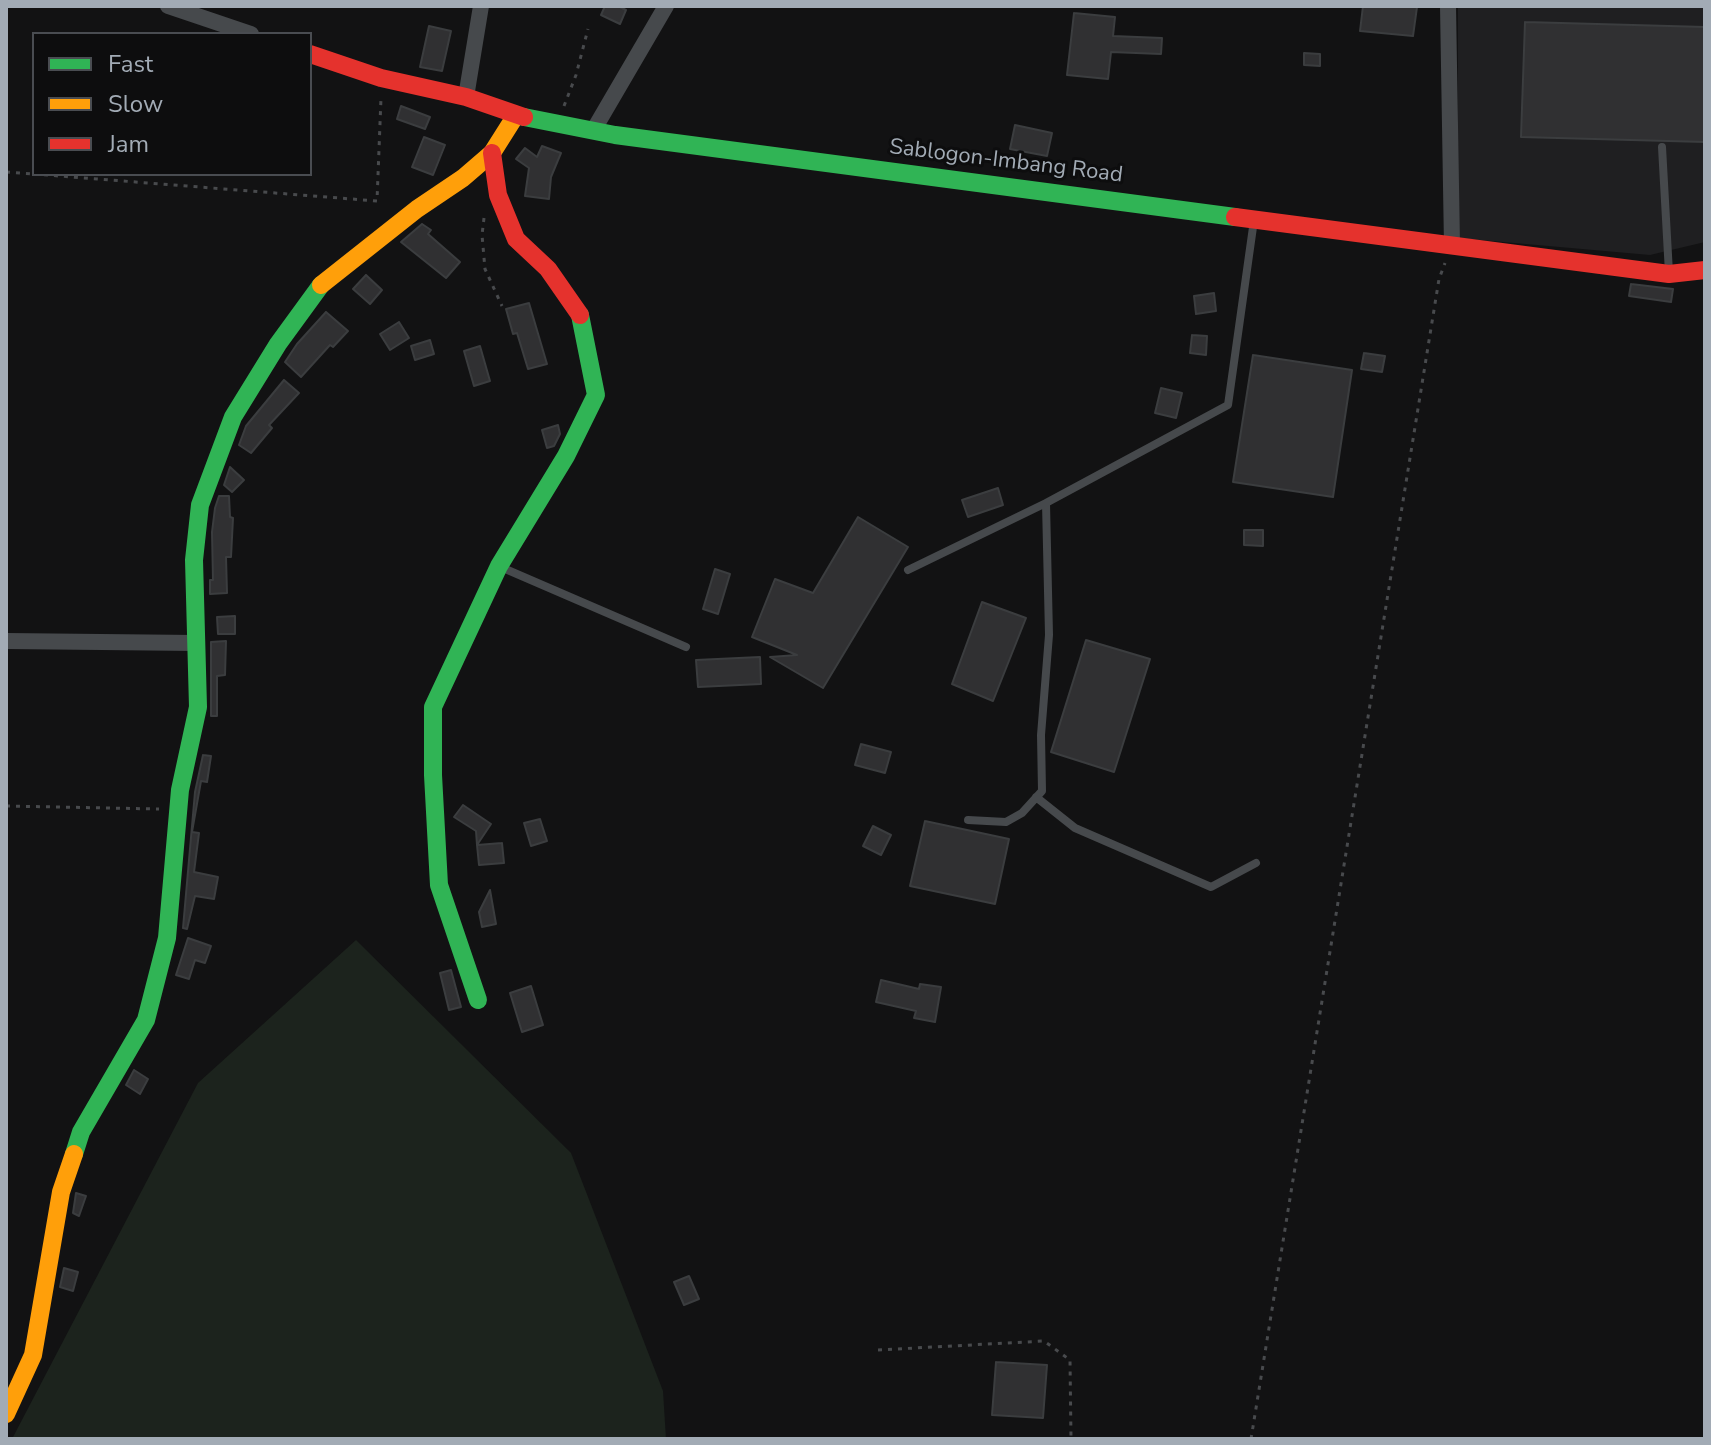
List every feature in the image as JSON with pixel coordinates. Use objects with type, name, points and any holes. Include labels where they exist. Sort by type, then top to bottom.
[{"type":"street","points":[[168,6],[245,32]]},
{"type":"street","points":[[466,97],[481,6]]},
{"type":"street","points":[[593,131],[666,6]]},
{"type":"street","points":[[1448,6],[1452,246]]},
{"type":"street","name":"Sablogon-Imbang Road","points":[[312,55],[381,78],[466,97],[516,115],[593,131],[1669,274],[1705,270]]},
{"type":"street","points":[[6,1414],[33,1355],[61,1192],[81,1132],[146,1020],[167,938],[178,809],[198,707],[194,560],[200,505],[233,417],[278,344],[323,282],[492,153],[516,115]]},
{"type":"street","points":[[478,1000],[439,885],[433,707],[499,566],[566,456],[596,395],[581,317],[548,269],[516,239],[498,195],[492,153]]},
{"type":"street","points":[[6,641],[196,643]]},
{"type":"lane","points":[[1662,147],[1669,274]]},
{"type":"lane","points":[[908,570],[1046,503],[1228,405],[1254,219]]},
{"type":"lane","points":[[968,820],[1006,822],[1022,813],[1042,791],[1041,735],[1049,635],[1046,503]]},
{"type":"lane","points":[[499,566],[686,647]]},
{"type":"lane","points":[[1036,797],[1075,828],[1211,887],[1256,863]]},
{"type":"path","points":[[558,123],[576,75],[588,29]]},
{"type":"path","points":[[59,176],[377,201],[381,78]]},
{"type":"path","points":[[6,172],[32,174]]},
{"type":"path","points":[[486,205],[482,235],[485,269],[502,306]]},
{"type":"path","points":[[1251,1439],[1439,279],[1452,246]]},
{"type":"path","points":[[6,806],[178,809]]},
{"type":"path","points":[[878,1350],[1044,1341],[1070,1360],[1071,1439]]},
{"type":"shaded area","points":[[1458,6],[1705,6],[1705,242],[1650,255],[1458,238]]},
{"type":"shaded area","points":[[356,940],[571,1153],[663,1391],[666,1439],[12,1439],[198,1083]]},
{"type":"building","points":[[605,6],[618,6],[626,10],[620,24],[601,15]]},
{"type":"building","points":[[1363,6],[1417,7],[1413,36],[1360,31]]},
{"type":"building","points":[[1074,13],[1115,17],[1113,36],[1162,38],[1161,54],[1111,52],[1108,79],[1067,75]]},
{"type":"building","points":[[1525,22],[1705,27],[1705,142],[1521,137]]},
{"type":"building","points":[[429,26],[451,31],[442,71],[420,67]]},
{"type":"building","points":[[1304,53],[1320,54],[1320,66],[1304,65]]},
{"type":"building","points":[[401,106],[430,117],[425,129],[397,119]]},
{"type":"building","points":[[1015,125],[1052,133],[1047,156],[1010,149]]},
{"type":"building","points":[[424,137],[445,145],[433,175],[412,167]]},
{"type":"building","points":[[542,146],[561,153],[551,177],[549,199],[525,196],[529,168],[516,159],[525,148],[537,157]]},
{"type":"building","points":[[422,224],[431,230],[428,234],[460,262],[446,278],[401,242]]},
{"type":"building","points":[[366,275],[382,290],[370,304],[353,289]]},
{"type":"building","points":[[1631,284],[1673,289],[1671,302],[1629,296]]},
{"type":"building","points":[[1214,293],[1216,311],[1196,314],[1194,296]]},
{"type":"building","points":[[529,303],[547,364],[528,369],[506,309]]},
{"type":"building","points":[[326,312],[348,331],[333,347],[330,345],[301,377],[285,362]]},
{"type":"building","points":[[399,322],[409,338],[390,350],[380,334]]},
{"type":"building","points":[[1192,335],[1207,336],[1206,355],[1190,353]]},
{"type":"building","points":[[430,340],[434,354],[415,360],[411,346]]},
{"type":"building","points":[[480,346],[490,381],[474,386],[464,351]]},
{"type":"building","points":[[1364,353],[1385,356],[1382,372],[1361,369]]},
{"type":"building","points":[[1253,355],[1352,370],[1333,497],[1233,482]]},
{"type":"building","points":[[284,380],[299,393],[269,425],[272,428],[251,453],[239,445],[246,426]]},
{"type":"building","points":[[1161,388],[1182,393],[1176,418],[1155,413]]},
{"type":"building","points":[[558,425],[560,434],[554,446],[547,448],[542,430]]},
{"type":"building","points":[[230,467],[244,480],[232,492],[224,485]]},
{"type":"building","points":[[998,488],[1003,505],[968,517],[962,500]]},
{"type":"building","points":[[219,496],[229,496],[230,517],[233,518],[231,557],[226,557],[227,593],[210,594],[210,580],[213,580],[212,532]]},
{"type":"building","points":[[858,517],[908,547],[823,688],[770,657],[797,655],[752,637],[775,579],[813,593]]},
{"type":"building","points":[[1244,530],[1263,530],[1263,546],[1244,545]]},
{"type":"building","points":[[715,569],[730,574],[718,614],[703,609]]},
{"type":"building","points":[[982,602],[1026,618],[993,701],[952,684]]},
{"type":"building","points":[[235,616],[235,634],[218,634],[217,617]]},
{"type":"building","points":[[1086,640],[1150,659],[1114,772],[1051,752]]},
{"type":"building","points":[[226,641],[225,675],[217,676],[217,716],[211,716],[211,642]]},
{"type":"building","points":[[760,657],[761,684],[698,687],[696,660]]},
{"type":"building","points":[[861,744],[891,752],[885,773],[855,765]]},
{"type":"building","points":[[203,755],[211,756],[207,782],[201,781],[192,832],[199,833],[194,872],[218,877],[214,899],[195,896],[187,929],[183,928],[195,792]]},
{"type":"building","points":[[463,805],[491,824],[477,845],[476,831],[454,817]]},
{"type":"building","points":[[540,819],[547,841],[531,846],[524,823]]},
{"type":"building","points":[[925,821],[1009,839],[995,904],[910,886]]},
{"type":"building","points":[[873,826],[891,835],[881,855],[863,846]]},
{"type":"building","points":[[502,843],[504,863],[479,865],[477,845]]},
{"type":"building","points":[[490,890],[496,924],[482,927],[479,912]]},
{"type":"building","points":[[188,938],[211,946],[205,963],[195,960],[189,979],[176,975]]},
{"type":"building","points":[[451,970],[461,1007],[449,1010],[440,973]]},
{"type":"building","points":[[881,980],[919,989],[920,984],[941,987],[935,1022],[914,1018],[916,1011],[876,1002]]},
{"type":"building","points":[[531,986],[543,1025],[522,1032],[510,993]]},
{"type":"building","points":[[134,1070],[148,1079],[140,1094],[126,1085]]},
{"type":"building","points":[[76,1193],[86,1196],[79,1216],[73,1213]]},
{"type":"building","points":[[64,1268],[78,1272],[73,1291],[60,1287]]},
{"type":"building","points":[[689,1276],[699,1299],[684,1305],[674,1282]]},
{"type":"building","points":[[996,1362],[1047,1365],[1043,1418],[992,1415]]},
{"type":"traffic: fast","points":[[524,117],[615,135],[1235,217]]},
{"type":"traffic: fast","points":[[74,1154],[81,1132],[146,1020],[167,938],[180,790],[198,707],[194,560],[200,505],[233,417],[278,344],[321,285]]},
{"type":"traffic: fast","points":[[478,1000],[439,885],[433,707],[499,566],[566,456],[596,395],[580,315]]},
{"type":"traffic: slow","points":[[321,285],[492,153],[516,115]]},
{"type":"traffic: slow","points":[[6,1414],[33,1355],[61,1192],[74,1154]]},
{"type":"traffic: jam","points":[[312,55],[381,78],[466,97],[524,117]]},
{"type":"traffic: jam","points":[[492,153],[498,195],[516,239],[548,269],[580,315]]},
{"type":"traffic: jam","points":[[1235,217],[1669,274],[1705,270]]}]
